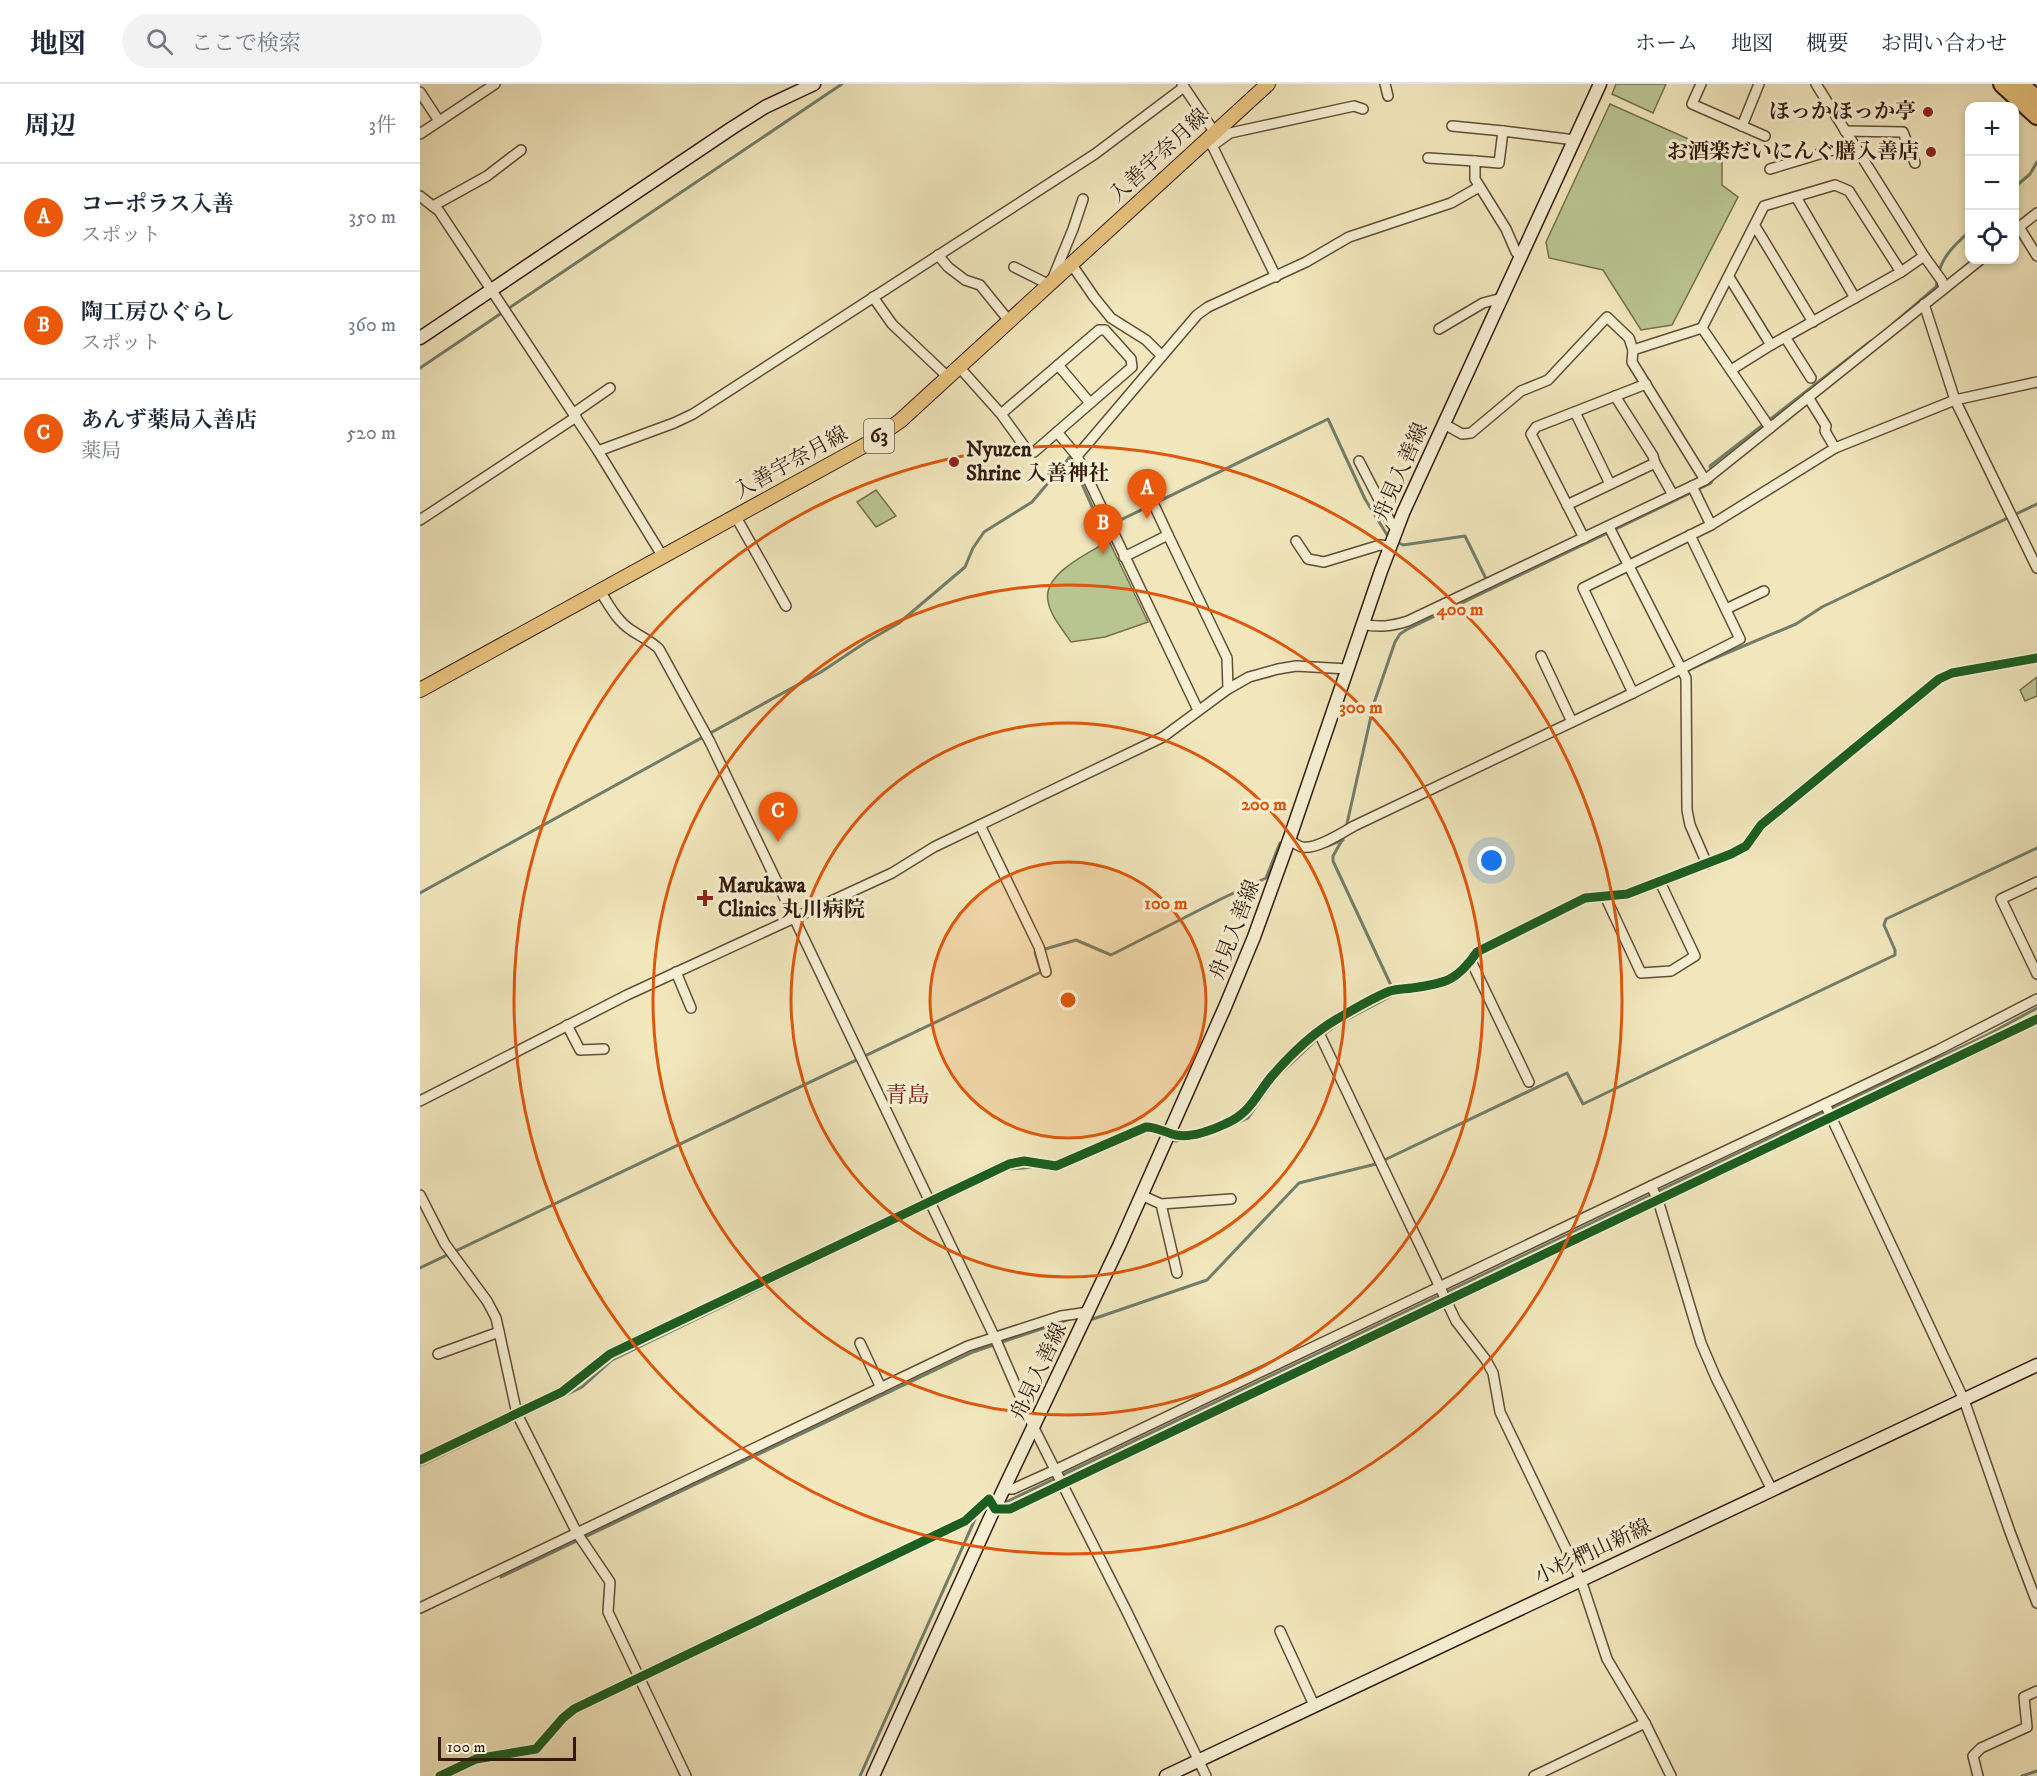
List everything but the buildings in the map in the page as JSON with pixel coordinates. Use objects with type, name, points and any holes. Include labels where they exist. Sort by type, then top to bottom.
[{"type":"highway","points":[[2002,84],[2037,116]]},
{"type":"highway","points":[[2020,84],[2037,99]]},
{"type":"main road","points":[[420,338],[732,128],[765,107],[814,84]]},
{"type":"main road","name":"入善宇奈月線","points":[[422,686],[736,517],[867,444],[900,421],[1212,139],[1268,84]]},
{"type":"main road","name":"舟見入善線","points":[[873,1776],[1004,1489],[1142,1196],[1250,947],[1290,840],[1390,546],[1600,84]]},
{"type":"main road","name":"小杉椚山新線","points":[[1166,1776],[2037,1365]]},
{"type":"street","points":[[420,134],[495,84]]},
{"type":"street","points":[[1385,84],[1388,96]]},
{"type":"street","points":[[1701,84],[1692,104],[1765,136]]},
{"type":"street","points":[[1742,126],[1759,84]]},
{"type":"street","points":[[1815,84],[1924,256],[1942,280],[1944,288]]},
{"type":"street","points":[[598,451],[665,427],[693,414],[1095,154],[1183,85],[1212,139],[1276,277]]},
{"type":"street","points":[[420,92],[439,121]]},
{"type":"street","points":[[1212,139],[1354,106],[1363,109]]},
{"type":"street","points":[[1452,126],[1575,140]]},
{"type":"street","points":[[1845,131],[1903,132],[1915,163]]},
{"type":"street","points":[[1428,158],[1499,163],[1503,132]]},
{"type":"street","points":[[1770,169],[1853,144]]},
{"type":"street","points":[[433,206],[487,176],[521,150]]},
{"type":"street","points":[[1475,161],[1475,179],[1521,257]]},
{"type":"street","points":[[1633,350],[1702,328],[1764,206],[1835,185],[1849,190],[1901,272]]},
{"type":"street","points":[[1077,456],[1197,315],[1236,293],[1306,262],[1349,237],[1451,202],[1479,187]]},
{"type":"street","points":[[420,196],[439,211],[575,415],[663,557]]},
{"type":"street","points":[[1796,197],[1855,298]]},
{"type":"street","points":[[1014,267],[1050,285],[1083,199]]},
{"type":"street","points":[[2019,227],[2037,213]]},
{"type":"street","points":[[1755,226],[1813,321]]},
{"type":"street","points":[[2019,232],[2037,256]]},
{"type":"street","points":[[938,255],[948,267],[965,280],[981,285],[1010,322]]},
{"type":"street","points":[[1731,370],[1901,272],[1924,256]]},
{"type":"street","points":[[1362,624],[1376,627],[1393,626],[1408,621],[1705,480],[1975,264]]},
{"type":"street","points":[[1072,265],[1111,318],[1139,335],[1162,356]]},
{"type":"street","points":[[1729,277],[1771,345]]},
{"type":"street","points":[[873,297],[891,324],[949,378]]},
{"type":"street","points":[[1439,329],[1483,303],[1502,298]]},
{"type":"street","points":[[1924,304],[1955,400],[2037,568]]},
{"type":"street","points":[[1444,424],[1461,434],[1471,433],[1521,391],[1548,380],[1607,317],[1629,338],[1633,350],[1632,362],[1705,480]]},
{"type":"street","points":[[1702,328],[1770,428]]},
{"type":"street","points":[[960,368],[1001,414],[1027,450],[1034,452],[1132,367],[1131,359],[1105,330],[1099,330],[1001,414]]},
{"type":"street","points":[[1785,337],[1811,378]]},
{"type":"street","points":[[1058,365],[1090,403]]},
{"type":"street","points":[[1633,693],[1583,588],[1711,525],[1835,448],[1955,400],[2037,382]]},
{"type":"street","points":[[1584,538],[1531,434],[1536,427],[1646,384]]},
{"type":"street","points":[[420,520],[575,415],[610,388]]},
{"type":"street","points":[[1615,396],[1653,456],[1673,495]]},
{"type":"street","points":[[1808,397],[1826,426],[1825,431],[1835,448]]},
{"type":"street","points":[[1575,412],[1610,484]]},
{"type":"street","points":[[1058,432],[1077,456],[1198,710]]},
{"type":"street","points":[[1359,461],[1391,523],[1397,530]]},
{"type":"street","points":[[1567,505],[1655,463]]},
{"type":"street","points":[[1692,486],[1711,525]]},
{"type":"street","points":[[1155,507],[1227,658],[1228,689]]},
{"type":"street","points":[[736,517],[786,606]]},
{"type":"street","points":[[1609,527],[1686,678],[1687,810],[1690,825],[1707,864]]},
{"type":"street","points":[[1124,557],[1168,535]]},
{"type":"street","points":[[1290,840],[1300,847],[1311,847],[1633,693],[1740,639],[1690,535]]},
{"type":"street","points":[[1296,542],[1308,559],[1324,562],[1380,545],[1390,546]]},
{"type":"street","points":[[600,591],[622,622],[659,649],[710,742],[995,1338],[1034,1428],[1127,1612],[1206,1776]]},
{"type":"street","points":[[1726,609],[1764,591]]},
{"type":"street","points":[[1541,656],[1572,722]]},
{"type":"street","points":[[420,1460],[562,1392],[610,1354],[1009,1164],[1024,1161],[1056,1166],[1146,1127],[1154,1127],[1177,1135],[1191,1135],[1224,1125],[1243,1115],[1270,1079],[1296,1050],[1318,1031],[1390,991],[1436,984],[1458,976],[1477,952],[1585,898],[1627,894],[1731,854],[1746,846],[1761,825],[1939,679],[1952,673],[2037,658]]},
{"type":"street","points":[[420,1101],[567,1025],[676,972],[892,873],[934,847],[1163,737],[1228,689],[1249,677],[1296,666],[1348,669]]},
{"type":"street","points":[[980,825],[1039,947],[1046,972]]},
{"type":"street","points":[[1605,896],[1641,973],[1671,971],[1695,956],[1660,882]]},
{"type":"street","points":[[2037,882],[2001,900],[2037,974]]},
{"type":"street","points":[[1471,961],[1529,1082]]},
{"type":"street","points":[[676,972],[691,1008]]},
{"type":"street","points":[[440,1776],[476,1759],[536,1749],[563,1718],[574,1710],[965,1521],[989,1499],[995,1509],[1010,1509],[1059,1478],[1441,1288],[1938,1050],[2037,999]]},
{"type":"street","points":[[1004,1489],[1059,1478],[1447,1302],[2037,1018]]},
{"type":"street","points":[[567,1025],[580,1050],[604,1049]]},
{"type":"street","points":[[1318,1031],[1456,1321],[1486,1360],[1493,1373],[1500,1412],[1581,1580],[1607,1659],[1645,1723],[1671,1776]]},
{"type":"street","points":[[1825,1104],[1964,1400],[2037,1603]]},
{"type":"street","points":[[1651,1186],[1658,1200],[1701,1343],[1772,1490]]},
{"type":"street","points":[[420,1195],[445,1244],[488,1301],[496,1318],[517,1414],[577,1533],[610,1582],[608,1612],[686,1776]]},
{"type":"street","points":[[1142,1196],[1161,1204],[1231,1199]]},
{"type":"street","points":[[1161,1204],[1177,1273]]},
{"type":"street","points":[[420,1608],[968,1346],[1061,1316],[1089,1312]]},
{"type":"street","points":[[438,1354],[499,1332]]},
{"type":"street","points":[[860,1343],[881,1388]]},
{"type":"street","points":[[1280,1631],[1314,1705]]},
{"type":"street","points":[[1978,1776],[1973,1756],[1981,1748],[2027,1727],[2024,1697],[2037,1690]]},
{"type":"street","points":[[1534,1776],[1645,1723]]},
{"type":"green space","points":[[1616,84],[1666,84],[1653,113],[1612,94]]},
{"type":"green space","points":[[1610,104],[1722,154],[1722,185],[1738,197],[1672,325],[1641,330],[1603,270],[1549,258],[1546,242]]},
{"type":"green space","points":[[876,490],[896,516],[876,527],[857,502]]},
{"type":"green space","points":[[1109,541],[1148,622],[1105,637],[1071,642],[1051,612],[1048,591],[1052,582],[1069,565]]},
{"type":"green space","points":[[2037,677],[2037,696],[2025,701],[2020,690]]},
{"type":"waterway","points":[[420,368],[842,84]]},
{"type":"waterway","points":[[2019,184],[2030,174],[2037,162]]},
{"type":"waterway","points":[[1939,272],[1947,255],[1965,236]]},
{"type":"waterway","points":[[1893,324],[1936,287],[1938,278]]},
{"type":"waterway","points":[[1712,471],[1710,466],[1871,341]]},
{"type":"waterway","points":[[420,893],[821,672],[899,623],[965,567],[973,548],[984,532],[1032,502],[1070,457],[1102,529],[1328,419],[1365,499],[1389,538]]},
{"type":"waterway","points":[[1395,541],[1403,545],[1465,536],[1491,589],[1707,485],[1713,478]]},
{"type":"waterway","points":[[1590,718],[1708,661],[1796,624],[1822,607],[2037,504]]},
{"type":"waterway","points":[[1346,828],[1374,703],[1395,642],[1406,630],[1491,589]]},
{"type":"waterway","points":[[1219,1131],[1248,1118],[1276,1078],[1315,1041],[1338,1024],[1395,994],[1333,861],[1333,856],[1345,835]]},
{"type":"waterway","points":[[1327,846],[1343,840]]},
{"type":"waterway","points":[[420,1268],[1041,972],[1035,952],[1076,940],[1111,955],[1266,878],[1280,843],[1283,845]]},
{"type":"waterway","points":[[1089,1319],[1207,1280],[1299,1183],[1376,1164],[1567,1073],[1583,1104],[1895,955],[1884,925],[1886,919],[2037,848]]},
{"type":"waterway","points":[[1006,1502],[1989,1034],[2037,1008]]},
{"type":"waterway","points":[[1170,1139],[1175,1141],[1190,1139]]},
{"type":"waterway","points":[[1060,1168],[1087,1157]]},
{"type":"waterway","points":[[1009,1169],[1035,1167]]},
{"type":"waterway","points":[[934,1205],[955,1195]]},
{"type":"waterway","points":[[420,1466],[582,1387],[612,1360],[884,1228]]},
{"type":"waterway","points":[[501,1577],[973,1352],[1070,1319]]},
{"type":"waterway","points":[[860,1776],[976,1517]]},
{"type":"waterway","points":[[2022,1776],[2037,1771]]},
{"type":"cycle path","points":[[420,1460],[562,1392],[610,1354],[1009,1164],[1024,1161],[1056,1166],[1146,1127],[1176,1135],[1188,1135],[1208,1131],[1234,1120],[1247,1109],[1272,1076],[1302,1045],[1319,1031],[1356,1008],[1390,991],[1450,979],[1457,975],[1477,952],[1585,898],[1627,894],[1731,854],[1746,846],[1761,825],[1939,679],[1952,673],[2037,658]]},
{"type":"cycle path","points":[[440,1776],[476,1759],[536,1749],[574,1709],[965,1521],[989,1499],[995,1509],[1010,1509],[2037,1019]]},
{"type":"place","name":"ほっかほっか亭","points":[[1928,112]]},
{"type":"place","name":"お酒楽だいにんぐ膳入善店","points":[[1931,152]]},
{"type":"place","name":"Nyuzen Shrine 入善神社","points":[[954,462]]},
{"type":"place","name":"コーポラス入善","points":[[1147,519]]},
{"type":"place","name":"陶工房ひぐらし","points":[[1103,554]]},
{"type":"place","name":"あんず薬局入善店","points":[[778,842]]},
{"type":"place","name":"Marukawa Clinics 丸川病院","points":[[705,898]]},
{"type":"district","name":"青島","points":[[907,1095]]}]
